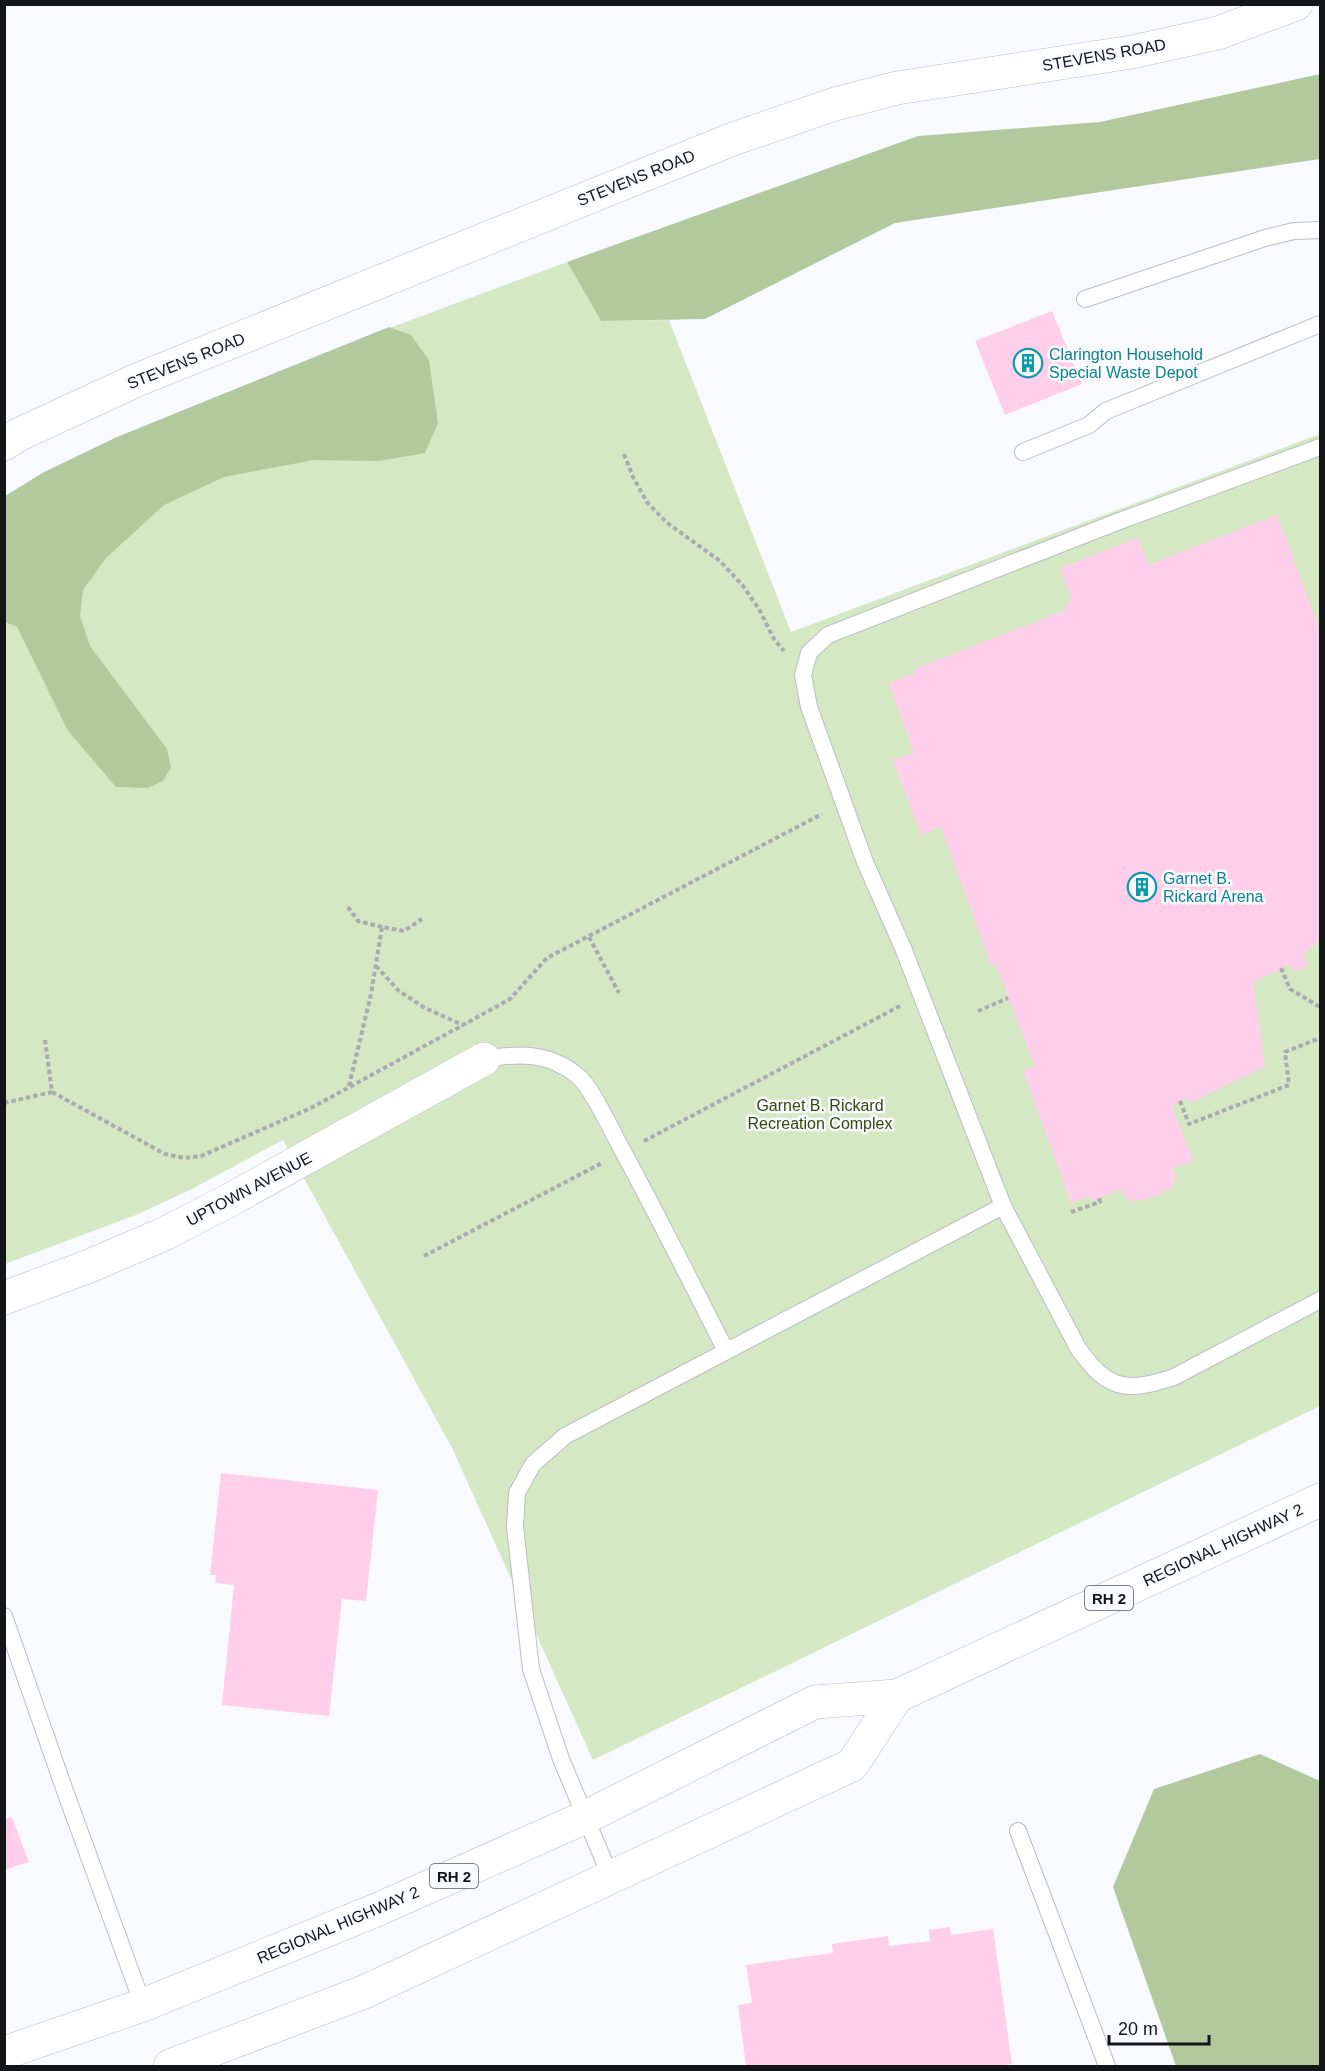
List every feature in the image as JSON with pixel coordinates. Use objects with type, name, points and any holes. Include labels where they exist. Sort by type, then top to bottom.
[{"type":"main road","name":"STEVENS ROAD","points":[[4,444],[20,434],[137,380],[722,144],[835,104],[897,88],[1132,52],[1208,36],[1296,4]]},
{"type":"main road","name":"UPTOWN AVENUE","points":[[4,1298],[87,1267],[164,1234],[484,1059]]},
{"type":"main road","name":"REGIONAL HIGHWAY 2","points":[[4,2053],[143,2005],[374,1911],[586,1817],[814,1702],[897,1696],[1320,1500]]},
{"type":"main road","points":[[179,2065],[364,1992],[852,1765],[897,1696]]},
{"type":"lane","points":[[1085,299],[1265,238],[1294,231],[1320,230]]},
{"type":"lane","points":[[1023,452],[1089,425],[1106,411],[1320,324]]},
{"type":"lane","points":[[1320,447],[1117,522],[828,635],[809,653],[803,675],[809,707],[865,862],[903,948],[1003,1206],[1078,1348],[1093,1369],[1110,1381],[1128,1387],[1151,1384],[1174,1377],[1320,1300]]},
{"type":"lane","points":[[484,1059],[511,1055],[535,1056],[557,1063],[580,1078],[649,1200],[726,1352]]},
{"type":"lane","points":[[611,1878],[561,1759],[531,1669],[515,1527],[517,1493],[533,1464],[565,1436],[1003,1206]]},
{"type":"lane","points":[[4,1616],[143,2005]]},
{"type":"lane","points":[[1018,1831],[1107,2067]]},
{"type":"path","points":[[624,454],[633,477],[647,501],[666,522],[720,561],[743,586],[759,609],[774,639],[803,675]]},
{"type":"path","points":[[4,1103],[52,1092],[165,1154],[184,1158],[201,1156],[285,1121],[463,1025],[510,999],[548,958],[827,811]]},
{"type":"path","points":[[348,907],[358,921],[404,931],[422,919]]},
{"type":"path","points":[[348,1087],[376,965],[382,927]]},
{"type":"path","points":[[589,937],[619,993]]},
{"type":"path","points":[[376,965],[399,991],[425,1008],[463,1025]]},
{"type":"path","points":[[1281,968],[1290,989],[1320,1007]]},
{"type":"path","points":[[978,1011],[1008,998]]},
{"type":"path","points":[[638,1144],[905,1003]]},
{"type":"path","points":[[1180,1101],[1189,1124],[1289,1085],[1285,1052],[1320,1038]]},
{"type":"path","points":[[45,1040],[52,1092]]},
{"type":"path","points":[[424,1256],[605,1161]]},
{"type":"path","points":[[1071,1212],[1100,1202],[1099,1197]]},
{"type":"green space","points":[[1320,74],[1320,159],[895,223],[705,319],[601,321],[567,262],[918,136],[1100,122]]},
{"type":"green space","name":"Garnet B. Rickard Recreation Complex","points":[[567,262],[601,321],[669,320],[791,632],[1320,434],[1320,1406],[593,1760],[452,1448],[283,1140],[190,1190],[136,1215],[5,1264],[5,496],[89,451],[176,413],[276,372]]},
{"type":"green space","points":[[389,327],[411,335],[429,360],[438,423],[425,453],[379,461],[314,460],[224,477],[164,505],[106,558],[83,590],[80,616],[90,646],[167,749],[171,768],[163,781],[148,788],[116,787],[68,731],[17,627],[5,622],[5,496],[44,472],[117,437]]},
{"type":"green space","points":[[1260,1754],[1320,1781],[1320,2066],[1176,2066],[1113,1887],[1154,1789]]},
{"type":"building","name":"Clarington Household Special Waste Depot","points":[[1052,311],[1082,384],[1005,415],[975,341]]},
{"type":"building","name":"Garnet B. Rickard Arena","points":[[1277,515],[1320,631],[1320,940],[1303,954],[1307,966],[1294,971],[1290,964],[1253,982],[1265,1066],[1190,1103],[1187,1097],[1172,1105],[1193,1161],[1172,1168],[1176,1179],[1171,1187],[1143,1200],[1132,1201],[1125,1198],[1121,1189],[1092,1201],[1090,1196],[1071,1203],[1023,1071],[1035,1066],[996,965],[992,967],[941,827],[921,835],[893,760],[914,753],[889,683],[915,673],[914,669],[1064,611],[1071,597],[1060,568],[1138,538],[1148,565]]},
{"type":"building","points":[[221,1473],[378,1490],[366,1601],[342,1599],[329,1716],[222,1705],[234,1585],[215,1583],[216,1575],[210,1575]]},
{"type":"building","points":[[12,1817],[29,1862],[4,1870],[4,1819]]},
{"type":"building","points":[[950,1927],[951,1935],[993,1929],[1012,2064],[998,2066],[746,2066],[738,2005],[752,2003],[746,1965],[833,1953],[832,1944],[888,1936],[889,1946],[930,1941],[929,1930]]},
{"type":"place","name":"Clarington Household Special Waste Depot","points":[[1028,363]]},
{"type":"place","name":"Garnet B. Rickard Arena","points":[[1142,887]]}]
